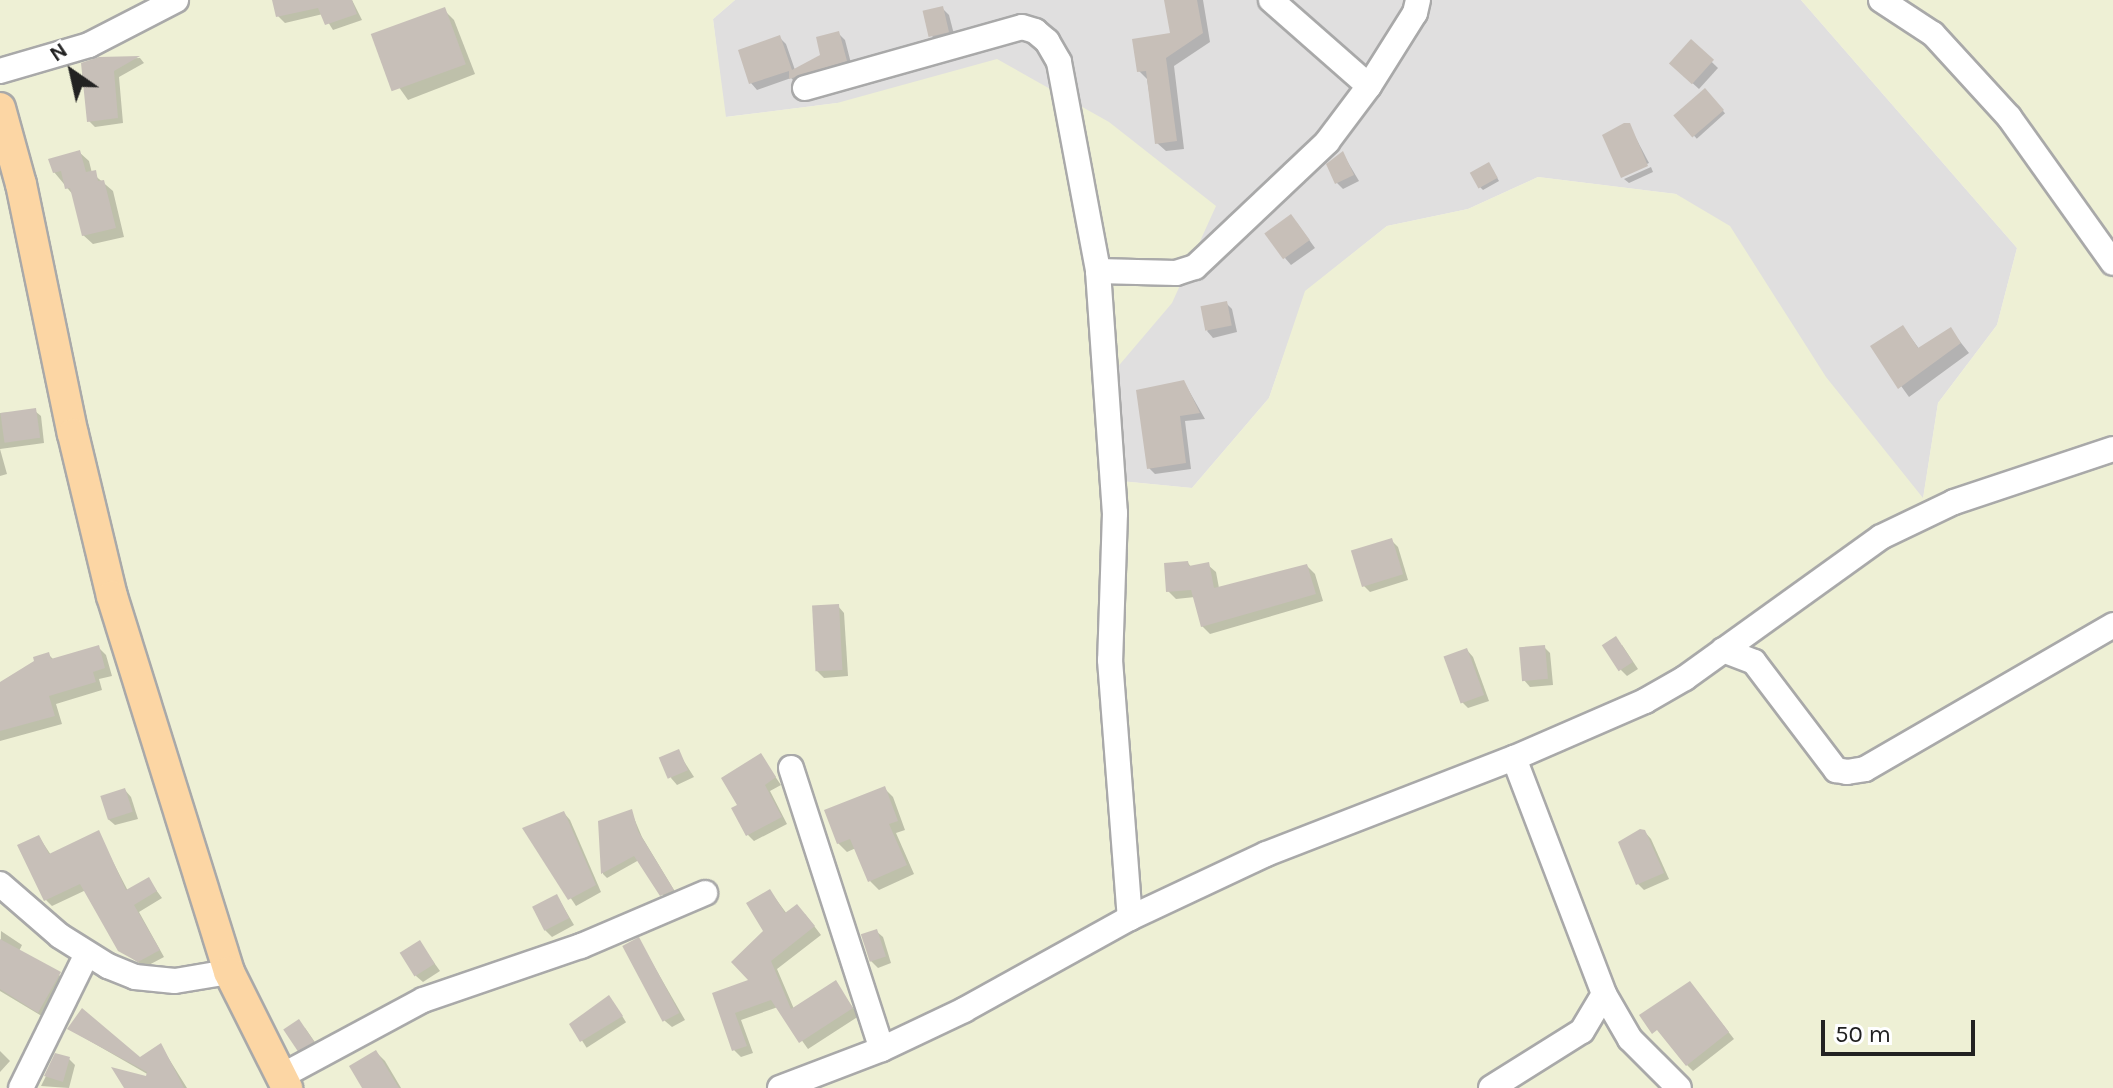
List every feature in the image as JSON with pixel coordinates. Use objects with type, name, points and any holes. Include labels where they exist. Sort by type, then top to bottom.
[{"type":"main road","points":[[0,108],[21,184],[73,434],[112,596],[229,972],[283,1082]]},
{"type":"street","points":[[0,71],[89,45],[176,0]]},
{"type":"street","points":[[1271,0],[1369,86]]},
{"type":"street","points":[[1098,271],[1176,273],[1195,267],[1327,142],[1369,86],[1415,13],[1418,0]]},
{"type":"street","points":[[1881,0],[1933,34],[2009,117],[2113,263]]},
{"type":"street","points":[[805,88],[1022,27],[1035,31],[1047,41],[1059,62],[1098,271],[1115,513],[1110,660],[1130,918]]},
{"type":"street","points":[[780,1088],[882,1049],[964,1010],[1130,918],[1266,854],[1514,758],[1645,701],[1685,678],[1881,537],[1954,502],[2113,449]]},
{"type":"street","points":[[1723,650],[1754,662],[1836,770],[1847,772],[1865,769],[2113,625]]},
{"type":"street","points":[[1514,758],[1604,994],[1630,1039],[1679,1088]]},
{"type":"street","points":[[791,768],[882,1049]]},
{"type":"street","points":[[0,884],[60,936],[87,954],[135,977],[175,981],[229,972]]},
{"type":"street","points":[[283,1082],[423,1000],[581,946],[705,893]]},
{"type":"street","points":[[21,1088],[87,954]]},
{"type":"street","points":[[1491,1088],[1582,1031],[1604,994]]},
{"type":"shaded area","points":[[735,0],[1801,0],[2017,248],[1997,325],[1938,403],[1923,499],[1676,194],[1538,177],[1468,209],[1387,226],[1306,291],[1269,398],[1192,488],[1099,479],[1104,383],[837,103],[725,117],[713,19]]},
{"type":"green space","points":[[0,0],[735,0],[713,19],[726,117],[837,103],[997,59],[1109,122],[1216,206],[1172,303],[1104,383],[1100,479],[1192,488],[1269,398],[1305,291],[1387,226],[1468,209],[1538,177],[1676,194],[1730,226],[1826,377],[1923,498],[1938,403],[1997,325],[2017,248],[1801,0],[2113,0],[2113,1088],[0,1088]]},
{"type":"building","points":[[272,0],[352,0],[357,14],[325,25],[318,8],[276,17]]},
{"type":"building","points":[[1164,0],[1197,0],[1203,33],[1166,58],[1177,141],[1155,144],[1146,71],[1137,72],[1132,39],[1170,33]]},
{"type":"building","points":[[943,6],[949,32],[929,37],[923,11]]},
{"type":"building","points":[[445,7],[466,64],[392,91],[371,34]]},
{"type":"building","points":[[839,31],[847,61],[789,79],[789,71],[749,84],[738,50],[780,35],[792,70],[820,55],[816,37]]},
{"type":"building","points":[[1691,39],[1714,60],[1692,84],[1669,64]]},
{"type":"building","points":[[140,56],[114,71],[118,118],[87,122],[81,63],[99,57]]},
{"type":"building","points":[[1705,88],[1724,110],[1692,137],[1673,116]]},
{"type":"building","points":[[1630,123],[1648,166],[1621,178],[1602,135]]},
{"type":"building","points":[[80,150],[86,172],[96,170],[98,181],[104,180],[116,228],[82,236],[70,188],[65,189],[61,171],[53,173],[48,159]]},
{"type":"building","points":[[1343,151],[1354,175],[1335,184],[1326,164]]},
{"type":"building","points":[[1489,162],[1498,178],[1478,188],[1470,173]]},
{"type":"building","points":[[1291,214],[1310,240],[1283,259],[1264,233]]},
{"type":"building","points":[[1227,301],[1232,326],[1205,331],[1200,306]]},
{"type":"building","points":[[1903,325],[1918,348],[1951,327],[1961,343],[1898,389],[1870,346]]},
{"type":"building","points":[[1184,380],[1200,413],[1180,416],[1186,463],[1147,469],[1136,390]]},
{"type":"building","points":[[36,408],[40,438],[5,443],[0,413]]},
{"type":"building","points":[[1392,538],[1403,574],[1362,587],[1351,551]]},
{"type":"building","points":[[1188,561],[1189,566],[1209,562],[1214,588],[1307,564],[1316,594],[1201,627],[1191,590],[1166,592],[1164,563]]},
{"type":"building","points":[[839,604],[842,670],[815,671],[812,605]]},
{"type":"building","points":[[1616,636],[1633,662],[1619,671],[1602,645]]},
{"type":"building","points":[[99,645],[105,668],[93,672],[96,682],[49,696],[55,716],[0,731],[0,682],[34,661],[33,657],[49,652],[51,659]]},
{"type":"building","points":[[1545,645],[1548,679],[1522,681],[1519,647]]},
{"type":"building","points":[[1467,648],[1484,695],[1461,704],[1444,657]]},
{"type":"building","points":[[679,749],[688,770],[668,779],[659,758]]},
{"type":"building","points":[[761,753],[776,777],[765,785],[782,817],[746,836],[731,808],[737,805],[721,778]]},
{"type":"building","points":[[885,786],[898,821],[889,824],[907,865],[868,882],[850,839],[837,844],[824,810]]},
{"type":"building","points":[[125,788],[133,812],[108,820],[100,796]]},
{"type":"building","points":[[632,809],[638,831],[674,890],[660,896],[634,856],[601,874],[598,821]]},
{"type":"building","points":[[564,811],[596,885],[568,900],[522,828]]},
{"type":"building","points":[[1640,829],[1645,830],[1664,873],[1636,885],[1618,842]]},
{"type":"building","points":[[99,830],[126,890],[149,877],[157,891],[134,905],[160,950],[138,962],[118,951],[80,884],[44,901],[17,845],[39,835],[49,854]]},
{"type":"building","points":[[770,889],[785,913],[797,904],[815,926],[771,961],[791,1009],[836,980],[853,1008],[799,1043],[771,1000],[735,1013],[747,1046],[732,1051],[712,993],[748,980],[731,962],[763,931],[746,903]]},
{"type":"building","points":[[557,894],[569,918],[544,931],[532,907]]},
{"type":"building","points":[[877,929],[886,957],[870,962],[861,934]]},
{"type":"building","points":[[639,937],[679,1013],[663,1022],[622,946]]},
{"type":"building","points":[[0,939],[61,972],[38,1013],[0,989]]},
{"type":"building","points":[[420,940],[435,964],[414,976],[400,953]]},
{"type":"building","points":[[1690,981],[1729,1032],[1686,1066],[1657,1030],[1652,1034],[1639,1015]]},
{"type":"building","points":[[609,995],[623,1016],[580,1042],[569,1024]]},
{"type":"building","points":[[82,1008],[140,1057],[161,1043],[184,1088],[124,1088],[111,1067],[146,1076],[147,1072],[67,1029]]},
{"type":"building","points":[[299,1019],[314,1041],[298,1052],[283,1030]]},
{"type":"building","points":[[376,1050],[399,1088],[362,1088],[349,1066]]},
{"type":"building","points":[[55,1053],[70,1057],[63,1082],[44,1076]]}]
